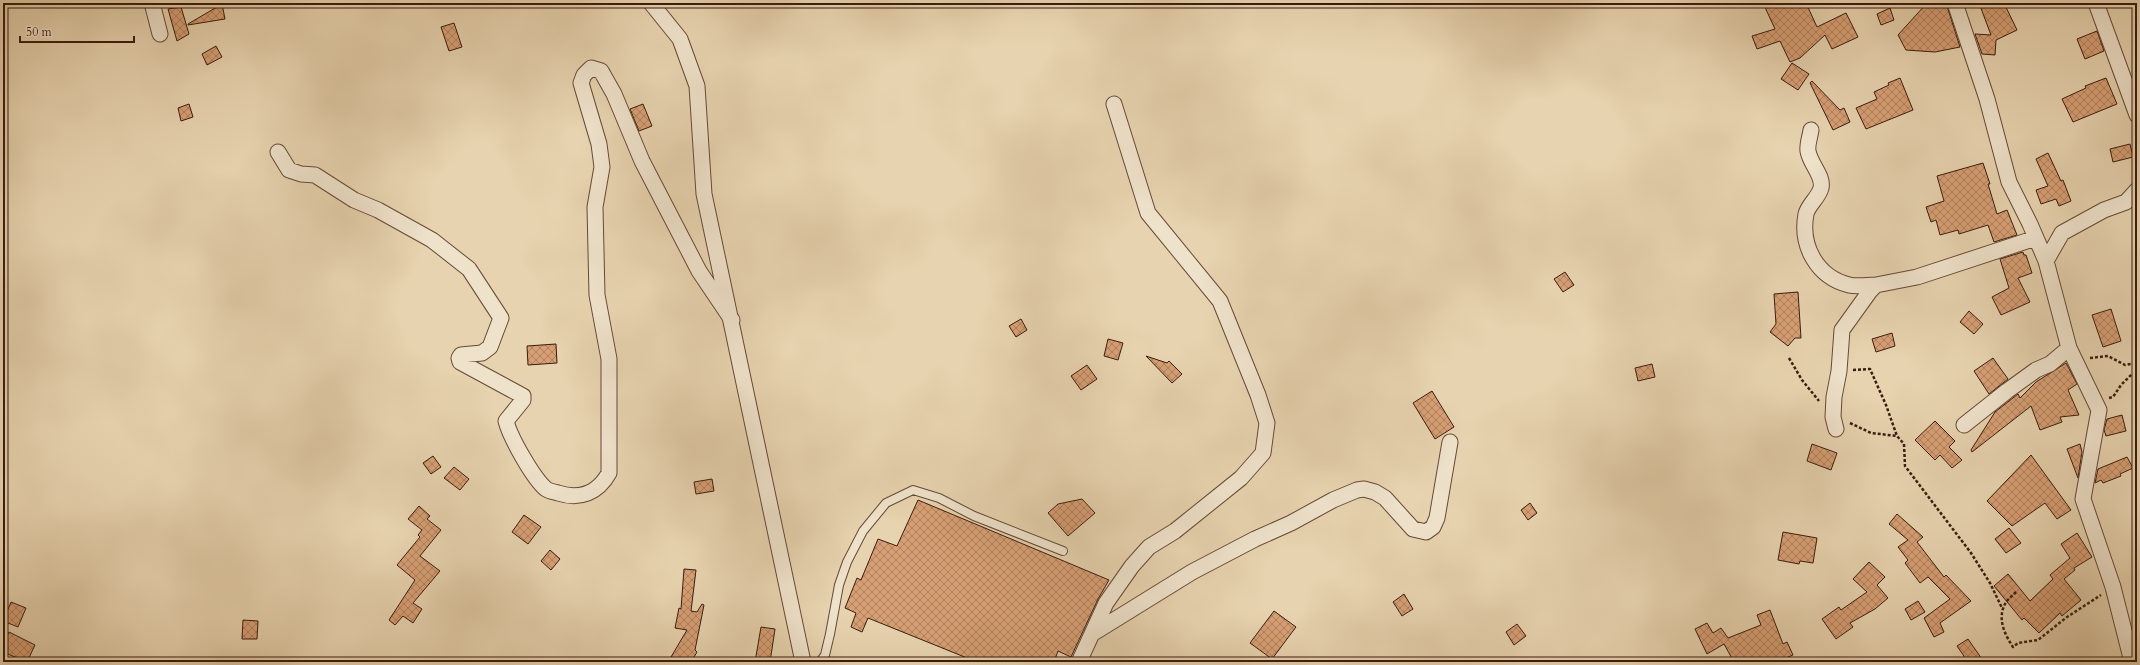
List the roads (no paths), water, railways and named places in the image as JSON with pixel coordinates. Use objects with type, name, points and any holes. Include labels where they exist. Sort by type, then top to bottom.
[{"type":"street","points":[[152,3],[160,34]]},
{"type":"street","points":[[651,3],[680,39],[697,86],[704,194],[732,320],[744,386],[803,662]]},
{"type":"street","points":[[1955,3],[1987,99],[2009,182],[2046,261],[2072,354],[2099,410],[2083,499],[2113,587],[2132,662]]},
{"type":"street","points":[[2096,3],[2137,115]]},
{"type":"street","points":[[278,152],[289,170],[301,174],[315,175],[354,200],[378,210],[417,230],[469,269],[501,318],[490,347],[482,353],[461,354],[459,358],[460,362],[523,396],[523,400],[506,421],[508,429],[521,454],[547,489],[562,494],[581,496],[603,484],[609,473],[609,359],[598,295],[595,207],[602,167],[599,144],[581,83],[584,75],[591,68],[601,71],[614,94],[642,161],[699,271],[732,320]]},
{"type":"street","points":[[1079,662],[1095,632],[1106,603],[1132,566],[1149,547],[1174,531],[1241,478],[1263,453],[1267,424],[1258,395],[1220,301],[1148,213],[1114,104]]},
{"type":"street","points":[[1812,130],[1808,150],[1812,164],[1821,180],[1821,189],[1807,213],[1805,228],[1806,245],[1812,257],[1823,271],[1837,280],[1849,285],[1876,285],[1917,277],[2036,238]]},
{"type":"street","points":[[2046,261],[2062,233],[2104,210],[2126,202],[2137,190]]},
{"type":"street","points":[[1836,429],[1833,417],[1834,397],[1839,371],[1842,330],[1876,285]]},
{"type":"street","points":[[1964,425],[2036,370],[2072,354]]},
{"type":"street","points":[[1095,632],[1192,572],[1255,539],[1291,523],[1333,500],[1357,490],[1364,489],[1375,492],[1385,498],[1413,529],[1426,532],[1434,527],[1437,518],[1450,442]]},
{"type":"lane","points":[[820,662],[825,655],[839,585],[847,562],[863,531],[886,503],[913,490],[939,498],[974,516],[1063,551]]}]
